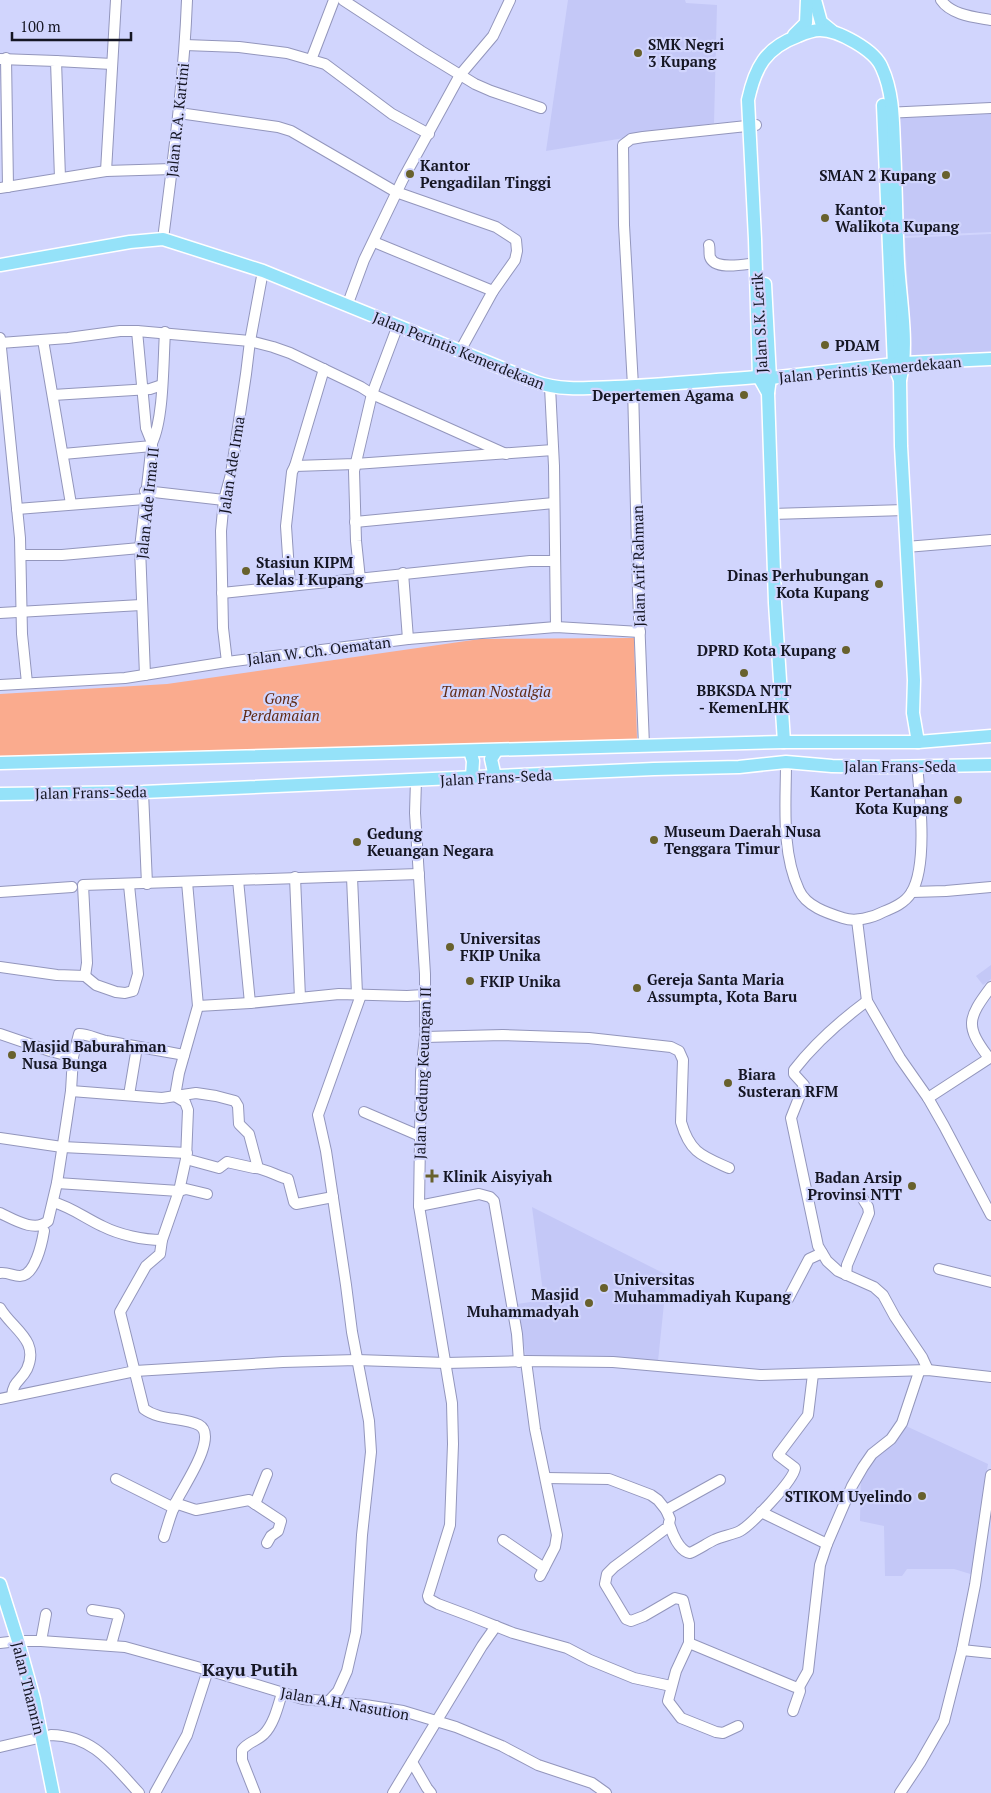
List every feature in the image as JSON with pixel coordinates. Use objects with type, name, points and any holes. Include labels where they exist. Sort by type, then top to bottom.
[{"type":"main road","name":"Jalan S.K. Lerik","points":[[784,742],[772,514],[768,393],[765,378],[756,263],[752,125],[748,100],[757,69],[767,54],[789,39],[806,24],[806,0]]},
{"type":"main road","points":[[815,0],[821,22],[841,36]]},
{"type":"main road","name":"Jalan S.K. Lerik","points":[[789,39],[814,30],[841,36],[869,52],[882,66],[887,81],[892,207],[898,263],[901,446],[905,510]]},
{"type":"main road","points":[[765,378],[752,125],[760,79],[768,66],[776,58],[788,48],[800,42],[817,38],[843,43],[865,58],[878,76],[888,112]]},
{"type":"main road","name":"Jalan Perintis Kemerdekaan","points":[[0,264],[130,242],[163,239],[263,271],[550,387],[633,386],[765,378],[899,364],[991,359]]},
{"type":"main road","points":[[905,510],[914,680],[913,713],[918,742]]},
{"type":"main road","name":"Jalan Frans-Seda","points":[[0,763],[784,742],[918,742],[991,736]]},
{"type":"main road","points":[[495,777],[491,759],[496,750]]},
{"type":"main road","points":[[470,751],[473,761],[472,777]]},
{"type":"main road","name":"Jalan Frans-Seda","points":[[0,794],[144,792],[249,786],[314,785],[654,769],[739,767],[786,762],[832,766],[991,765]]},
{"type":"main road","name":"Jalan Thamrin","points":[[0,1584],[34,1699],[53,1793]]},
{"type":"street","points":[[106,170],[116,0]]},
{"type":"street","name":"Jalan R.A. Kartini","points":[[163,239],[179,113],[187,0]]},
{"type":"street","points":[[311,60],[334,0]]},
{"type":"street","points":[[343,0],[460,75],[491,91],[541,108]]},
{"type":"street","points":[[347,306],[364,260],[396,192],[460,75],[493,36],[510,0]]},
{"type":"street","points":[[941,0],[948,8],[955,11],[991,20]]},
{"type":"street","points":[[185,45],[239,47],[287,53],[325,64],[392,114],[429,134]]},
{"type":"street","points":[[112,64],[3,59],[4,188],[106,170],[172,169]]},
{"type":"street","points":[[56,61],[60,178]]},
{"type":"street","points":[[888,112],[991,108]]},
{"type":"street","points":[[179,113],[278,127],[291,131],[396,192],[496,227],[516,240],[518,251],[515,260],[493,291],[460,351]]},
{"type":"street","name":"Jalan Arif Rahman","points":[[644,746],[633,386],[625,263],[623,145],[631,139],[643,137],[752,125]]},
{"type":"street","points":[[374,242],[493,291]]},
{"type":"street","points":[[709,245],[710,257],[720,265],[756,263]]},
{"type":"street","name":"Jalan Ade Irma","points":[[227,662],[223,628],[221,531],[224,500],[231,474],[250,341],[263,271]]},
{"type":"street","points":[[360,579],[355,522],[355,464],[372,394],[398,325]]},
{"type":"street","points":[[0,343],[120,331],[165,332],[250,341],[290,353],[372,394],[506,454]]},
{"type":"street","points":[[63,454],[152,444],[146,428],[137,331]]},
{"type":"street","name":"Jalan Ade Irma II","points":[[145,675],[140,548],[145,495],[152,444],[156,434],[162,385],[165,332]]},
{"type":"street","points":[[0,337],[4,399],[20,555],[27,683]]},
{"type":"street","points":[[43,340],[71,504]]},
{"type":"street","points":[[290,586],[286,526],[292,472],[324,369]]},
{"type":"street","points":[[53,395],[156,388],[162,385]]},
{"type":"street","points":[[550,387],[556,627]]},
{"type":"street","points":[[295,466],[355,464],[553,450]]},
{"type":"street","points":[[16,509],[145,495],[224,500]]},
{"type":"street","points":[[355,522],[554,503]]},
{"type":"street","points":[[772,514],[905,510]]},
{"type":"street","points":[[906,547],[991,540]]},
{"type":"street","points":[[20,555],[62,555],[140,548]]},
{"type":"street","points":[[222,594],[530,560],[555,561]]},
{"type":"street","points":[[403,573],[408,639]]},
{"type":"street","points":[[0,613],[141,605]]},
{"type":"street","name":"Jalan W. Ch. Oematan","points":[[0,686],[125,678],[227,662],[408,639],[556,627],[640,632]]},
{"type":"street","points":[[786,762],[785,828],[790,863],[799,891],[810,903],[818,908],[845,919],[857,920],[893,908],[904,901],[912,892],[919,872],[920,854],[920,801],[917,765]]},
{"type":"street","name":"Jalan Gedung Keuangan II","points":[[416,780],[415,813],[425,974],[425,1037],[421,1072],[419,1206],[452,1403],[453,1444],[450,1526],[428,1596],[429,1599],[438,1604],[496,1626]]},
{"type":"street","points":[[144,792],[147,884]]},
{"type":"street","points":[[85,976],[87,963],[83,885],[129,885],[295,877],[419,874]]},
{"type":"street","points":[[295,877],[300,998]]},
{"type":"street","points":[[328,1702],[338,1691],[347,1671],[356,1632],[362,1535],[371,1452],[369,1421],[352,1332],[326,1151],[318,1115],[359,994],[352,877]]},
{"type":"street","points":[[238,880],[250,1003]]},
{"type":"street","points":[[175,1096],[198,1006],[187,882]]},
{"type":"street","points":[[0,967],[57,975],[85,976],[96,985],[116,992],[134,991],[138,974],[129,885]]},
{"type":"street","points":[[912,892],[991,887]]},
{"type":"street","points":[[0,892],[72,888]]},
{"type":"street","points":[[857,920],[867,1001],[900,1058],[928,1098],[973,1178],[991,1215]]},
{"type":"street","points":[[928,1098],[990,1057],[976,1039],[971,1025],[979,1004],[991,987]]},
{"type":"street","points":[[198,1006],[359,994],[424,995]]},
{"type":"street","points":[[793,1711],[800,1687],[808,1671],[820,1565],[827,1544],[862,1466],[872,1454],[891,1439],[902,1423],[923,1371],[922,1357],[883,1295],[874,1287],[832,1267],[822,1253],[815,1232],[791,1118],[804,1085],[794,1074],[794,1070],[838,1022],[867,1001]]},
{"type":"street","points":[[0,1034],[73,1057]]},
{"type":"street","points":[[0,1213],[34,1226],[42,1225],[48,1221],[57,1183],[71,1090],[73,1057],[78,1036],[81,1034],[137,1047],[184,1055]]},
{"type":"street","points":[[425,1037],[502,1035],[589,1038],[671,1047],[679,1051],[683,1060],[681,1122],[683,1131],[700,1155],[729,1168]]},
{"type":"street","points":[[129,1095],[137,1047]]},
{"type":"street","points":[[71,1090],[162,1098],[196,1093],[235,1101],[238,1106],[239,1124],[249,1134],[258,1168]]},
{"type":"street","points":[[164,1537],[175,1505],[195,1468],[205,1440],[205,1433],[198,1425],[154,1415],[144,1409],[120,1311],[146,1266],[160,1254],[162,1240],[179,1191],[186,1156],[188,1110],[185,1102],[175,1096]]},
{"type":"street","points":[[364,1112],[420,1136]]},
{"type":"street","points":[[0,1138],[62,1147],[186,1156],[220,1168],[227,1162],[258,1168],[289,1180],[296,1204],[333,1197]]},
{"type":"street","points":[[57,1183],[179,1191],[186,1189],[208,1194]]},
{"type":"street","points":[[419,1206],[479,1194],[490,1197],[494,1201],[517,1334],[557,1535],[555,1547],[542,1572],[504,1540]]},
{"type":"street","points":[[846,1275],[847,1265],[869,1213],[863,1199]]},
{"type":"street","points":[[53,1202],[73,1209],[116,1232],[162,1240]]},
{"type":"street","points":[[0,1273],[7,1272],[19,1276],[27,1274],[37,1260],[44,1231]]},
{"type":"street","points":[[788,1299],[809,1259],[822,1253]]},
{"type":"street","points":[[940,1269],[991,1282]]},
{"type":"street","points":[[0,1308],[5,1317],[24,1335],[30,1352],[26,1372],[14,1386],[12,1396]]},
{"type":"street","points":[[0,1399],[135,1371],[283,1362],[357,1360],[446,1363],[613,1362],[760,1375],[923,1371],[991,1377]]},
{"type":"street","points":[[546,1478],[609,1479],[652,1495],[666,1510],[670,1519],[669,1523],[682,1549],[690,1552],[740,1531],[747,1526],[780,1491],[795,1470],[795,1468],[778,1456],[778,1453],[808,1415],[813,1374]]},
{"type":"street","points":[[255,1504],[266,1474]]},
{"type":"street","points":[[904,1792],[944,1721],[962,1650],[975,1585],[991,1475]]},
{"type":"street","points":[[116,1479],[175,1505],[196,1510],[248,1500],[279,1518],[281,1522],[278,1531],[271,1536],[267,1543]]},
{"type":"street","points":[[666,1510],[720,1480]]},
{"type":"street","points":[[761,1512],[827,1544]]},
{"type":"street","points":[[669,1523],[665,1529],[614,1567],[607,1574],[606,1584],[626,1619],[631,1621],[644,1616],[675,1598],[683,1600],[689,1624],[689,1643],[676,1671],[668,1701],[681,1718],[716,1732],[723,1733],[738,1726]]},
{"type":"street","points":[[92,1610],[117,1614],[119,1616],[111,1646]]},
{"type":"street","points":[[41,1641],[46,1614]]},
{"type":"street","points":[[393,1793],[496,1626],[513,1633],[567,1648],[590,1660],[634,1678],[671,1686]]},
{"type":"street","name":"Jalan A.H. Nasution","points":[[0,1643],[18,1640],[111,1646],[156,1655],[303,1699],[403,1711],[437,1721],[502,1746],[538,1765],[592,1783],[606,1793]]},
{"type":"street","points":[[689,1643],[788,1684],[800,1687]]},
{"type":"street","points":[[962,1650],[991,1653]]},
{"type":"street","points":[[155,1793],[187,1735],[208,1670]]},
{"type":"street","points":[[255,1793],[242,1760],[242,1750],[248,1743],[259,1738],[268,1729],[282,1693]]},
{"type":"street","points":[[0,1747],[51,1735],[60,1735],[87,1743],[103,1755],[139,1793]]},
{"type":"street","points":[[412,1762],[431,1793]]},
{"type":"shaded area","name":"SMK Negri 3 Kupang","points":[[568,0],[685,0],[686,3],[717,5],[714,123],[546,151]]},
{"type":"shaded area","name":"SMAN 2 Kupang","points":[[991,114],[991,232],[905,236],[898,118]]},
{"type":"shaded area","points":[[991,234],[991,353],[912,357],[905,238]]},
{"type":"shaded area","points":[[991,965],[991,979],[983,985],[976,976]]},
{"type":"shaded area","name":"Universitas Muhammadiyah Kupang","points":[[532,1207],[667,1275],[658,1361],[526,1357],[517,1304],[544,1300]]},
{"type":"shaded area","name":"STIKOM Uyelindo","points":[[906,1426],[988,1464],[977,1529],[977,1576],[954,1569],[907,1569],[902,1576],[885,1576],[884,1526],[860,1521],[861,1470]]},
{"type":"green space","name":"Taman Nostalgia","points":[[634,638],[637,739],[0,757],[0,694],[167,684],[480,639]]},
{"type":"place","name":"SMK Negri 3 Kupang","points":[[638,53]]},
{"type":"place","name":"Kantor Pengadilan Tinggi","points":[[410,174]]},
{"type":"place","name":"SMAN 2 Kupang","points":[[946,175]]},
{"type":"place","name":"Kantor Walikota Kupang","points":[[825,218]]},
{"type":"place","name":"PDAM","points":[[825,345]]},
{"type":"place","name":"Depertemen Agama","points":[[744,395]]},
{"type":"place","name":"Stasiun KIPM Kelas I Kupang","points":[[246,571]]},
{"type":"place","name":"Dinas Perhubungan Kota Kupang","points":[[879,584]]},
{"type":"place","name":"DPRD Kota Kupang","points":[[846,650]]},
{"type":"place","name":"BBKSDA NTT - KemenLHK","points":[[744,673]]},
{"type":"place","name":"Kantor Pertanahan Kota Kupang","points":[[958,800]]},
{"type":"place","name":"Museum Daerah Nusa Tenggara Timur","points":[[654,840]]},
{"type":"place","name":"Gedung Keuangan Negara","points":[[357,842]]},
{"type":"place","name":"Universitas FKIP Unika","points":[[450,947]]},
{"type":"place","name":"FKIP Unika","points":[[470,981]]},
{"type":"place","name":"Gereja Santa Maria Assumpta, Kota Baru","points":[[637,988]]},
{"type":"place","name":"Masjid Baburahman Nusa Bunga","points":[[12,1055]]},
{"type":"place","name":"Biara Susteran RFM","points":[[728,1083]]},
{"type":"place","name":"Klinik Aisyiyah","points":[[432,1176]]},
{"type":"place","name":"Badan Arsip Provinsi NTT","points":[[912,1186]]},
{"type":"place","name":"Universitas Muhammadiyah Kupang","points":[[604,1288]]},
{"type":"place","name":"Masjid Muhammadyah","points":[[589,1303]]},
{"type":"place","name":"STIKOM Uyelindo","points":[[922,1496]]},
{"type":"district","name":"Kayu Putih","points":[[250,1669]]},
{"type":"park label","name":"Gong Perdamaian","points":[[281,706]]}]
